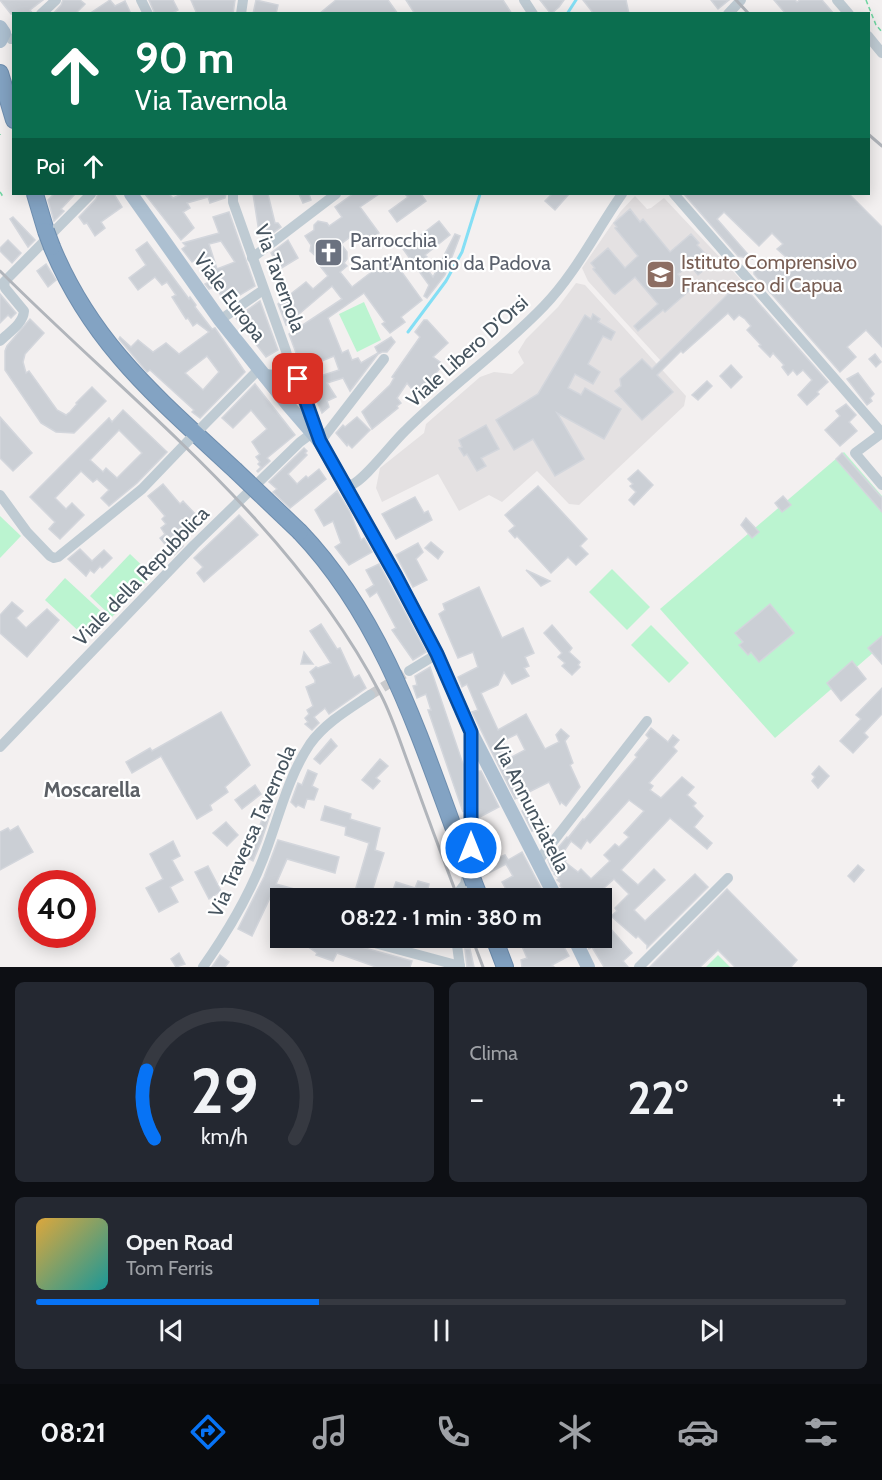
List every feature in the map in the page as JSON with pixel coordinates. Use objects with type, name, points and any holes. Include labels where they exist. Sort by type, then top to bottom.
[{"type":"highway","points":[[0,73],[12,113]]},
{"type":"highway","points":[[35,195],[60,267],[85,313],[115,353],[137,379],[300,532],[330,567],[348,593],[395,675],[418,730],[476,888]]},
{"type":"highway","points":[[498,948],[505,967]]},
{"type":"main road","name":"Viale Europa","points":[[132,195],[220,320],[315,438],[342,480]]},
{"type":"main road","points":[[268,377],[287,369]]},
{"type":"main road","name":"Via Tavernola","points":[[287,369],[295,375],[304,397],[315,438]]},
{"type":"main road","points":[[288,405],[297,406],[304,397]]},
{"type":"main road","points":[[342,480],[437,654],[471,732]]},
{"type":"main road","name":"Via Annunziatella","points":[[471,732],[551,888]]},
{"type":"main road","points":[[579,948],[588,967]]},
{"type":"street","points":[[43,12],[56,0]]},
{"type":"street","points":[[144,7],[156,0]]},
{"type":"street","points":[[730,12],[741,0]]},
{"type":"street","points":[[837,0],[847,12]]},
{"type":"street","points":[[870,38],[882,53]]},
{"type":"street","points":[[0,340],[24,315],[24,311],[5,288],[4,282],[91,195]]},
{"type":"street","points":[[252,258],[335,195]]},
{"type":"street","name":"Viale Libero D'Orsi","points":[[362,479],[407,428],[503,345],[544,306],[567,279],[621,195]]},
{"type":"street","points":[[675,195],[882,433],[855,453],[882,485]]},
{"type":"street","name":"Via Tavernola","points":[[231,196],[286,351],[289,362],[287,369]]},
{"type":"street","points":[[220,320],[263,290]]},
{"type":"street","points":[[315,438],[384,359]]},
{"type":"street","points":[[201,428],[268,377]]},
{"type":"street","name":"Viale della Repubblica","points":[[0,747],[194,545],[300,442],[315,438]]},
{"type":"street","points":[[0,495],[27,532],[54,558],[63,554],[142,489],[190,439]]},
{"type":"street","points":[[342,480],[351,485],[362,479]]},
{"type":"street","points":[[357,507],[358,489],[362,479]]},
{"type":"street","points":[[409,671],[437,654]]},
{"type":"street","name":"Via Traversa Tavernola","points":[[203,967],[244,902],[300,761],[312,742],[328,725],[370,695]]},
{"type":"street","points":[[538,861],[647,722]]},
{"type":"street","points":[[462,888],[470,864],[471,732]]},
{"type":"street","points":[[639,967],[728,878]]},
{"type":"street","points":[[393,948],[460,966],[457,948]]},
{"type":"path","points":[[866,0],[876,25],[882,32]]},
{"type":"path","points":[[0,192],[2,195],[0,197]]},
{"type":"shaded area","name":"Istituto Comprensivo Francesco di Capua","points":[[635,196],[647,209],[664,198],[741,280],[661,361],[588,281],[582,268],[621,211]]},
{"type":"shaded area","points":[[576,283],[585,285],[686,396],[684,406],[579,505],[569,504],[537,471],[502,502],[489,495],[459,511],[438,474],[382,502],[376,488],[380,468],[424,433],[426,424],[480,377],[494,372],[512,374],[524,363],[518,352],[526,339],[558,307]]},
{"type":"green space","points":[[364,302],[381,340],[357,352],[339,314]]},
{"type":"green space","points":[[293,382],[299,402],[294,403],[283,391],[284,384]]},
{"type":"green space","points":[[844,452],[882,496],[882,645],[775,738],[660,609]]},
{"type":"green space","points":[[0,516],[21,536],[0,558]]},
{"type":"green space","points":[[130,554],[152,575],[112,617],[90,596]]},
{"type":"green space","points":[[612,569],[650,607],[627,630],[589,592]]},
{"type":"green space","points":[[65,578],[105,615],[85,637],[45,600]]},
{"type":"green space","points":[[651,625],[689,663],[669,683],[631,645]]},
{"type":"green space","points":[[718,955],[730,967],[706,967]]},
{"type":"building","points":[[0,0],[43,0],[30,10],[32,12],[12,12],[11,14]]},
{"type":"building","points":[[63,0],[80,0],[85,4],[77,12],[55,12]]},
{"type":"building","points":[[110,0],[115,6],[125,1],[130,12],[92,12]]},
{"type":"building","points":[[149,0],[173,0],[178,10],[174,12],[154,12]]},
{"type":"building","points":[[191,0],[235,0],[233,12],[196,12]]},
{"type":"building","points":[[256,0],[278,5],[276,12],[253,12]]},
{"type":"building","points":[[336,0],[388,0],[397,12],[321,12]]},
{"type":"building","points":[[406,0],[503,0],[511,12],[414,12]]},
{"type":"building","points":[[540,0],[564,0],[553,12],[549,12]]},
{"type":"building","points":[[583,0],[626,0],[629,12],[592,12]]},
{"type":"building","points":[[711,0],[729,0],[718,9]]},
{"type":"building","points":[[774,0],[795,0],[797,2],[822,0],[832,12],[784,12]]},
{"type":"building","points":[[53,195],[74,195],[61,209],[64,211],[54,221],[48,200]]},
{"type":"building","points":[[98,195],[115,195],[122,207],[101,222],[105,228],[95,236],[87,223],[84,224],[79,217]]},
{"type":"building","points":[[146,195],[170,195],[173,198],[180,195],[226,195],[225,198],[210,203],[208,197],[187,203],[190,208],[183,212],[194,228],[181,240]]},
{"type":"building","points":[[253,195],[268,195],[275,223],[281,227],[269,236],[263,237],[262,232],[259,232]]},
{"type":"building","points":[[299,195],[309,195],[311,200],[303,203]]},
{"type":"building","points":[[352,195],[378,195],[360,207],[379,233],[376,236],[378,239],[368,247],[357,232],[341,244],[347,252],[347,259],[344,263],[347,266],[340,272],[352,287],[391,257],[422,300],[401,317],[405,322],[390,333],[382,324],[385,322],[364,293],[328,318],[342,353],[348,350],[352,360],[358,358],[361,363],[378,353],[375,347],[391,337],[395,342],[387,352],[378,354],[350,391],[343,378],[327,383],[336,397],[327,401],[329,407],[322,413],[308,380],[339,370],[334,356],[302,369],[289,334],[342,299],[332,286],[286,325],[278,304],[306,282],[313,289],[328,276],[316,261],[319,259],[310,251],[311,245],[305,236],[314,230],[314,225],[318,221],[327,223],[329,226],[342,217],[335,207]]},
{"type":"building","points":[[406,195],[422,195],[426,201],[397,222],[389,211],[408,197]]},
{"type":"building","points":[[551,195],[568,195],[555,210],[545,201]]},
{"type":"building","points":[[685,195],[850,195],[882,227],[882,347],[866,330],[847,347],[856,357],[840,372],[754,274],[754,266],[762,259],[774,269],[786,257],[777,249],[783,244],[772,233],[759,246],[724,212],[717,219],[752,259],[738,256]]},
{"type":"building","points":[[630,209],[640,222],[643,219],[670,252],[691,234],[699,243],[697,245],[713,262],[698,275],[690,265],[678,274],[691,289],[665,312],[663,310],[638,331],[634,326],[658,304],[635,277],[615,294],[613,293],[593,269],[595,268],[591,263],[608,248],[625,268],[638,256],[615,228],[617,227],[614,223]]},
{"type":"building","points":[[229,212],[255,286],[225,304],[216,286],[209,289],[205,284],[211,281],[202,255],[192,262],[182,249],[186,246],[183,243],[219,233],[213,217]],"holes":[[[221,241],[235,262],[217,269],[209,244]]]},
{"type":"building","points":[[13,217],[35,240],[28,247],[10,219]]},
{"type":"building","points":[[439,221],[450,235],[421,261],[433,277],[455,234],[460,236],[445,275],[427,298],[424,296],[429,285],[403,249]]},
{"type":"building","points":[[8,240],[21,253],[12,263],[0,251]]},
{"type":"building","points":[[288,240],[298,258],[280,269],[271,253]]},
{"type":"building","points":[[147,242],[212,329],[215,328],[245,372],[200,418],[150,370],[147,372],[119,339],[120,337],[131,347],[138,340],[153,352],[166,343],[179,354],[209,332],[197,323],[193,326],[188,318],[186,319],[172,297],[176,295],[167,282],[162,285],[155,277],[138,290],[129,278],[146,265],[136,250]],"holes":[[[207,356],[219,372],[203,390],[185,373]]]},
{"type":"building","points":[[46,264],[56,280],[48,287],[37,271]]},
{"type":"building","points":[[740,282],[828,382],[807,405],[798,395],[812,380],[803,370],[797,375],[793,370],[788,375],[782,367],[784,365],[773,353],[770,357],[759,346],[761,345],[747,330],[751,326],[745,319],[739,315],[734,320],[728,313],[683,353],[681,351],[657,375],[673,392],[642,420],[615,391],[621,386],[620,379],[642,359],[652,369]]},
{"type":"building","points":[[0,294],[16,313],[11,318],[8,315],[0,323]]},
{"type":"building","points":[[260,301],[278,350],[266,357],[236,318]]},
{"type":"building","points":[[593,314],[600,319],[598,322],[615,332],[611,340],[603,336],[588,364],[600,372],[593,384],[575,374],[568,388],[581,395],[585,388],[621,409],[604,439],[557,413],[584,459],[555,476],[533,439],[514,450],[496,420],[538,394],[585,315],[591,319]]},
{"type":"building","points":[[30,319],[44,333],[25,354],[23,362],[26,373],[29,371],[57,410],[66,415],[92,387],[106,401],[74,433],[56,432],[41,423],[5,370],[7,346]]},
{"type":"building","points":[[424,320],[427,320],[448,343],[433,357],[443,364],[431,380],[415,393],[407,383],[397,398],[401,403],[397,406],[398,408],[372,429],[362,412],[390,385],[394,378],[392,377],[420,337],[415,332]]},
{"type":"building","points":[[875,354],[881,362],[876,367],[869,359]]},
{"type":"building","points":[[731,365],[742,377],[731,388],[720,376]]},
{"type":"building","points":[[858,373],[874,394],[870,398],[872,401],[867,405],[847,379]]},
{"type":"building","points":[[707,381],[712,386],[698,400],[692,395]]},
{"type":"building","points":[[255,384],[295,435],[267,458],[270,461],[258,472],[261,467],[256,457],[260,454],[252,442],[267,429],[251,410],[233,428],[222,418]]},
{"type":"building","points":[[846,404],[856,415],[849,422],[857,431],[840,446],[825,430],[840,416],[836,411]]},
{"type":"building","points":[[123,410],[167,452],[137,483],[109,506],[101,498],[109,490],[97,479],[93,482],[81,471],[55,498],[66,509],[72,503],[84,515],[60,539],[49,529],[55,522],[30,497],[109,418],[112,422]],"holes":[[[119,430],[142,453],[117,478],[106,468],[103,472],[90,460]]]},
{"type":"building","points":[[0,417],[32,453],[13,471],[0,458]]},
{"type":"building","points":[[357,417],[370,430],[352,448],[348,444],[347,446],[336,433],[343,425],[345,427]]},
{"type":"building","points":[[486,425],[499,449],[481,458],[486,466],[477,471],[467,454],[464,456],[459,448],[462,447],[459,440]]},
{"type":"building","points":[[304,448],[307,455],[288,474],[297,484],[319,469],[326,479],[290,508],[273,492],[277,489],[269,482]]},
{"type":"building","points":[[842,453],[882,498],[882,512],[836,459]]},
{"type":"building","points":[[638,470],[653,485],[634,505],[629,500],[636,492],[630,486],[633,484],[628,479]]},
{"type":"building","points":[[163,484],[180,504],[183,501],[197,516],[173,536],[183,546],[174,555],[160,538],[165,534],[161,528],[166,524],[162,519],[165,516],[148,496]]},
{"type":"building","points":[[538,486],[587,539],[580,546],[588,554],[576,565],[568,557],[551,573],[517,536],[515,538],[509,531],[515,526],[505,515]]},
{"type":"building","points":[[337,491],[350,512],[361,540],[364,538],[372,552],[349,565],[335,547],[341,543],[333,521],[324,526],[315,510]]},
{"type":"building","points":[[783,496],[791,505],[782,512],[775,503]]},
{"type":"building","points":[[415,497],[424,513],[428,511],[432,520],[396,539],[382,514]]},
{"type":"building","points":[[239,515],[258,535],[204,582],[197,573],[203,567],[194,558]]},
{"type":"building","points":[[746,518],[759,532],[752,538],[741,525]]},
{"type":"building","points":[[431,542],[443,552],[438,559],[425,548]]},
{"type":"building","points":[[418,543],[423,552],[416,559],[427,580],[413,587],[396,555]]},
{"type":"building","points":[[80,549],[92,561],[104,550],[112,558],[94,573],[90,570],[86,576],[68,559]]},
{"type":"building","points":[[379,564],[426,652],[413,660],[392,630],[396,628],[377,592],[370,597],[366,590],[374,585],[366,570]]},
{"type":"building","points":[[526,570],[550,581],[541,586]]},
{"type":"building","points":[[479,587],[502,638],[523,628],[534,653],[525,657],[529,666],[524,668],[529,676],[512,684],[504,672],[498,685],[481,693],[498,730],[526,714],[545,749],[559,742],[556,735],[561,729],[569,736],[565,741],[573,763],[570,765],[580,787],[566,806],[561,802],[560,804],[549,782],[515,799],[472,712],[478,710],[467,684],[462,687],[458,677],[478,667],[473,652],[458,658],[439,614],[445,610],[443,604]],"holes":[[[517,734],[525,750],[510,758],[503,741]]]},
{"type":"building","points":[[12,602],[23,611],[16,618],[26,628],[47,609],[59,620],[27,657],[0,633],[0,615]]},
{"type":"building","points":[[770,604],[794,633],[759,662],[751,652],[748,655],[739,645],[743,642],[735,633]]},
{"type":"building","points":[[321,624],[337,649],[340,648],[354,678],[359,675],[366,688],[329,714],[325,708],[314,717],[319,723],[312,730],[305,724],[308,722],[305,718],[309,714],[307,710],[313,706],[306,687],[315,683],[310,672],[316,667],[331,663],[310,631]]},
{"type":"building","points":[[552,625],[572,648],[569,652],[580,662],[578,665],[580,667],[572,675],[562,666],[565,663],[558,657],[562,653],[544,633]]},
{"type":"building","points":[[882,636],[882,664],[868,648]]},
{"type":"building","points":[[304,652],[313,664],[301,664]]},
{"type":"building","points":[[852,661],[866,679],[841,701],[827,683]]},
{"type":"building","points":[[430,667],[463,764],[463,812],[428,710],[431,710],[426,694],[417,698],[413,686],[417,685],[415,676]]},
{"type":"building","points":[[882,688],[882,714],[864,733],[868,737],[853,753],[840,741],[861,719],[856,715]]},
{"type":"building","points":[[221,712],[250,765],[225,787],[228,792],[210,805],[212,810],[197,819],[161,756],[132,773],[126,762],[150,748],[152,751]]},
{"type":"building","points":[[651,728],[668,742],[673,735],[679,740],[673,747],[677,751],[649,783],[653,786],[650,790],[661,798],[682,777],[694,787],[687,795],[696,803],[693,806],[703,816],[694,827],[712,843],[707,849],[670,818],[621,870],[638,885],[654,869],[665,880],[634,910],[645,921],[695,874],[708,887],[647,948],[638,936],[636,938],[612,917],[617,911],[615,908],[629,894],[614,879],[604,888],[562,888],[548,860],[637,757],[635,755],[649,738],[646,735]],"holes":[[[629,800],[644,811],[624,833],[629,837],[619,847],[615,844],[604,855],[610,861],[591,879],[581,869],[578,872],[565,862],[567,858],[562,854],[571,841],[581,849],[587,840],[590,843]]]},
{"type":"building","points":[[331,739],[337,746],[320,764],[314,759]]},
{"type":"building","points":[[380,759],[388,766],[376,778],[380,781],[373,789],[362,780]]},
{"type":"building","points":[[819,766],[829,776],[818,788],[812,781],[815,777],[812,774]]},
{"type":"building","points":[[308,770],[317,774],[312,786],[318,789],[314,800],[307,799],[304,808],[298,805],[296,807],[291,802],[298,783],[302,785]]},
{"type":"building","points":[[478,771],[481,771],[499,807],[478,818]]},
{"type":"building","points":[[255,785],[261,794],[242,809],[235,800]]},
{"type":"building","points":[[325,806],[351,814],[350,819],[380,828],[375,850],[384,853],[373,888],[356,888],[369,843],[345,835],[346,827],[321,820]]},
{"type":"building","points":[[272,809],[261,842],[253,861],[244,856],[255,839],[265,811],[270,813]]},
{"type":"building","points":[[525,809],[535,830],[532,831],[522,811]]},
{"type":"building","points":[[226,822],[238,835],[227,846],[213,833]]},
{"type":"building","points":[[18,826],[33,852],[0,870],[0,832],[8,828],[10,831]]},
{"type":"building","points":[[490,826],[500,857],[505,855],[508,860],[522,852],[541,888],[505,888],[502,882],[513,876],[506,864],[483,876],[478,861],[478,832]]},
{"type":"building","points":[[278,840],[339,857],[335,873],[287,859],[276,884],[291,888],[270,888],[270,898],[252,936],[238,929],[264,877]]},
{"type":"building","points":[[173,841],[180,856],[172,860],[183,880],[170,887],[178,902],[159,912],[146,888],[163,879],[150,854]]},
{"type":"building","points":[[858,865],[864,870],[854,882],[848,876]]},
{"type":"building","points":[[208,866],[221,891],[209,899],[195,872]]},
{"type":"building","points":[[418,881],[429,884],[428,888],[415,888]]},
{"type":"building","points":[[396,882],[415,888],[394,888]]},
{"type":"building","points":[[727,889],[797,960],[791,967],[735,967],[718,950],[700,967],[650,967]]},
{"type":"building","points":[[612,930],[632,953],[623,961],[628,967],[604,967],[593,948],[612,948]]},
{"type":"building","points":[[310,948],[365,948],[412,961],[410,967],[376,967],[337,953],[333,961],[316,955],[317,953]]},
{"type":"building","points":[[523,948],[565,948],[569,956],[552,965],[554,967],[522,967],[521,960],[527,958]]},
{"type":"building","points":[[465,949],[470,949],[474,967],[467,967]]},
{"type":"building","points":[[179,953],[185,964],[176,967],[171,959]]},
{"type":"building","points":[[220,955],[229,962],[225,967],[212,967]]},
{"type":"waterway","points":[[568,12],[576,0]]},
{"type":"waterway","points":[[408,332],[446,281],[462,252],[480,195]]},
{"type":"tunnel","points":[[370,695],[409,671]]},
{"type":"railway","points":[[736,0],[747,12]]},
{"type":"railway","points":[[870,136],[882,146]]},
{"type":"railway","points":[[0,271],[208,469],[303,575],[345,633],[381,695],[397,732],[454,888]]},
{"type":"railway","points":[[476,948],[483,967]]},
{"type":"place","name":"Parrocchia Sant'Antonio da Padova","points":[[329,252]]},
{"type":"place","name":"Istituto Comprensivo Francesco di Capua","points":[[660,274]]},
{"type":"district","name":"Moscarella","points":[[92,789]]},
{"type":"route","points":[[298,379],[320,441],[437,654],[471,732],[471,848]]}]
